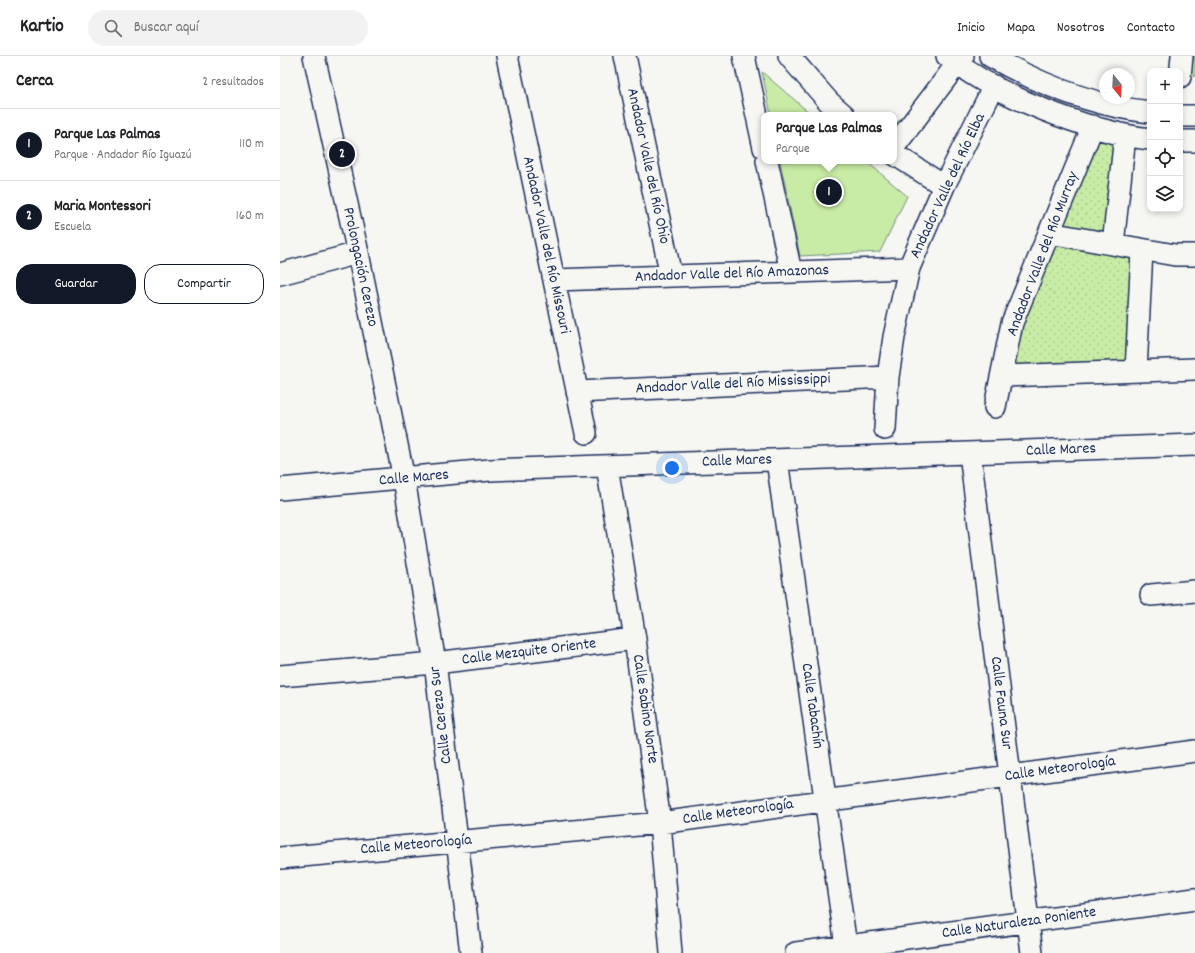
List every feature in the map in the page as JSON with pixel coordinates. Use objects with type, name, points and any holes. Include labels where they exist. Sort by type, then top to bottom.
[{"type":"street","name":"Prolongación Cerezo","points":[[314,56],[358,253],[404,479]]},
{"type":"street","name":"Andador Valle del Río Missouri","points":[[507,56],[586,433]]},
{"type":"street","name":"Andador Valle del Río Ohio","points":[[625,56],[672,276]]},
{"type":"street","points":[[744,56],[761,134]]},
{"type":"street","points":[[789,56],[829,102],[841,112]]},
{"type":"street","points":[[990,56],[1016,71],[1098,102],[1147,112],[1138,138],[1113,244]]},
{"type":"street","points":[[1181,68],[1182,56]]},
{"type":"street","points":[[897,143],[956,59],[994,86],[1024,101],[1093,126],[1138,138]]},
{"type":"street","name":"Andador Valle del Río Elba","points":[[885,429],[888,376],[894,337],[909,268],[944,186],[994,86]]},
{"type":"street","points":[[1061,115],[1070,92]]},
{"type":"street","points":[[1183,116],[1195,116]]},
{"type":"street","name":"Andador Valle del Río Murray","points":[[995,407],[1012,323],[1093,126]]},
{"type":"street","points":[[1183,141],[1195,141]]},
{"type":"street","points":[[897,156],[944,186]]},
{"type":"street","points":[[768,164],[791,272]]},
{"type":"street","points":[[1049,233],[1175,255],[1195,254]]},
{"type":"street","points":[[1136,372],[1142,250]]},
{"type":"street","points":[[280,274],[358,253]]},
{"type":"street","name":"Andador Valle del Río Amazonas","points":[[554,280],[909,268]]},
{"type":"street","points":[[1002,376],[1195,369]]},
{"type":"street","name":"Andador Valle del Río Mississippi","points":[[577,392],[888,376]]},
{"type":"street","name":"Calle Mares","points":[[280,489],[404,479],[490,470],[1195,445]]},
{"type":"street","name":"Calle Fauna Sur","points":[[970,453],[1032,953]]},
{"type":"street","name":"Calle Tabachín","points":[[777,460],[846,950]]},
{"type":"street","name":"Calle Sabino Norte","points":[[607,466],[635,639],[660,822],[671,953]]},
{"type":"street","name":"Calle Cerezo Sur","points":[[404,479],[435,663],[470,953]]},
{"type":"street","points":[[1151,595],[1195,591]]},
{"type":"street","name":"Calle Mezquite Oriente","points":[[280,676],[435,663],[635,639]]},
{"type":"street","name":"Calle Meteorología","points":[[280,858],[660,822],[1195,751]]},
{"type":"street","name":"Calle Naturaleza Poniente","points":[[796,953],[846,950],[1028,922],[1195,899]]},
{"type":"green space","points":[[1189,56],[1195,56],[1195,76],[1188,77]]},
{"type":"green space","points":[[762,72],[809,112],[770,112]]},
{"type":"green space","points":[[1096,136],[1117,142],[1106,236],[1059,226]]},
{"type":"green space","points":[[781,164],[870,164],[907,196],[880,252],[800,256]]},
{"type":"green space","points":[[1052,242],[1132,257],[1131,360],[1013,365],[1018,326]]},
{"type":"place","name":"Maria Montessori","points":[[342,154]]},
{"type":"place","name":"Parque Las Palmas","points":[[829,192]]}]
